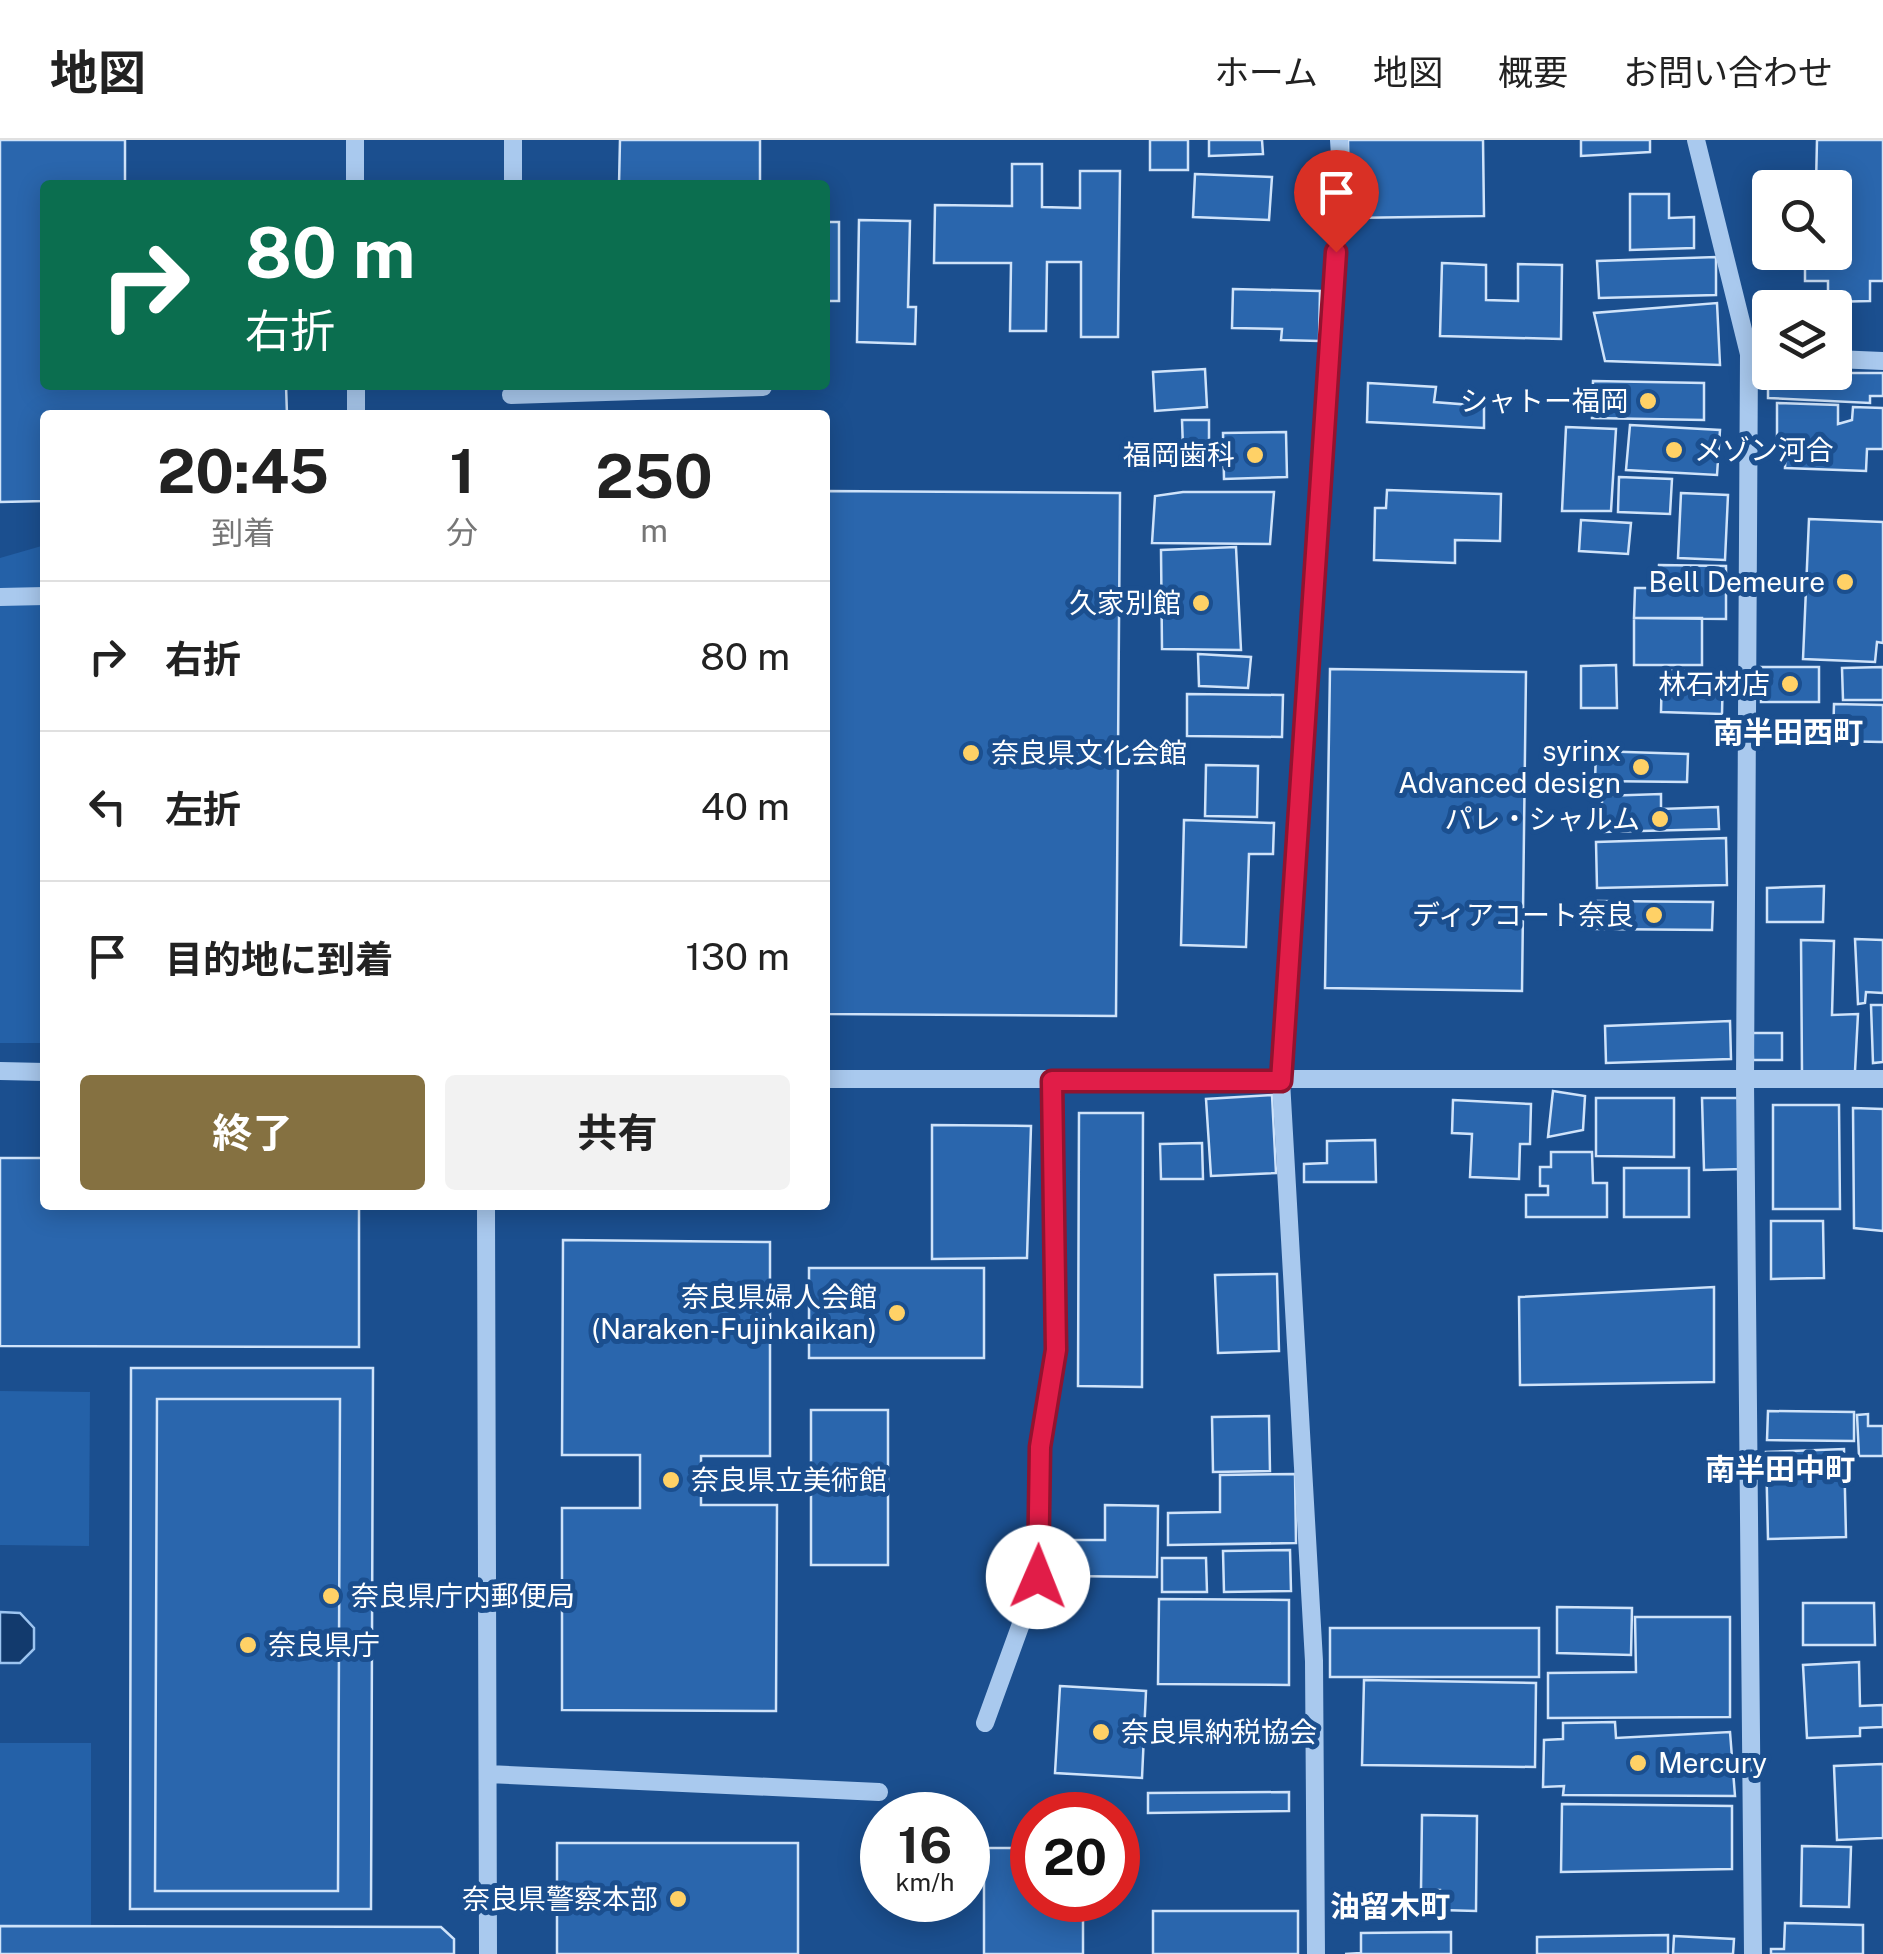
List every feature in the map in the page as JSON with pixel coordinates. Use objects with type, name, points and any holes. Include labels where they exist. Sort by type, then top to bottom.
[{"type":"street","points":[[355,140],[355,180]]},
{"type":"street","points":[[512,180],[513,140]]},
{"type":"street","points":[[1316,1954],[1314,1661],[1281,1081],[1340,140]]},
{"type":"street","points":[[1696,140],[1750,354],[1745,1081],[1754,1954]]},
{"type":"street","points":[[1852,359],[1883,361]]},
{"type":"street","points":[[0,597],[40,596]]},
{"type":"street","points":[[0,1072],[40,1072]]},
{"type":"street","points":[[830,1079],[1883,1079]]},
{"type":"street","points":[[985,1723],[1038,1577],[1040,1447],[1056,1350],[1052,1081]]},
{"type":"street","points":[[486,1210],[488,1954]]},
{"type":"street","points":[[488,1774],[879,1792]]},
{"type":"shaded area","points":[[40,546],[40,1043],[0,1043],[0,558]]},
{"type":"shaded area","points":[[0,1391],[90,1392],[89,1546],[0,1545]]},
{"type":"shaded area","points":[[0,1612],[20,1613],[34,1628],[34,1649],[20,1663],[0,1663]]},
{"type":"shaded area","points":[[0,1743],[91,1743],[91,1927],[0,1926]]},
{"type":"building","points":[[0,140],[125,140],[125,180],[40,180],[40,390],[286,390],[287,410],[40,410],[40,501],[0,502]]},
{"type":"building","points":[[620,140],[760,140],[760,180],[619,180]]},
{"type":"building","points":[[1150,140],[1188,140],[1188,170],[1150,170]]},
{"type":"building","points":[[1209,140],[1262,140],[1263,154],[1209,156]]},
{"type":"building","points":[[1348,140],[1483,140],[1484,216],[1349,218]]},
{"type":"building","points":[[1581,140],[1650,140],[1650,152],[1581,156]]},
{"type":"building","points":[[1817,140],[1883,140],[1883,281],[1870,281],[1870,301],[1852,301],[1852,290],[1828,290],[1828,281],[1805,281],[1805,270],[1852,270],[1852,170],[1816,170]]},
{"type":"building","points":[[1012,164],[1042,164],[1042,207],[1080,208],[1080,171],[1120,171],[1118,337],[1081,337],[1081,262],[1047,262],[1046,331],[1010,331],[1011,263],[934,263],[935,205],[1012,206]]},
{"type":"building","points":[[1195,174],[1272,177],[1269,220],[1193,217]]},
{"type":"building","points":[[1630,194],[1669,194],[1669,218],[1694,217],[1694,248],[1630,250]]},
{"type":"building","points":[[859,220],[910,221],[908,307],[916,307],[915,344],[857,342]]},
{"type":"building","points":[[830,222],[839,222],[839,301],[830,301]]},
{"type":"building","points":[[1716,257],[1716,295],[1599,298],[1597,261]]},
{"type":"building","points":[[1442,263],[1486,265],[1486,300],[1518,301],[1518,264],[1562,265],[1561,339],[1440,336]]},
{"type":"building","points":[[1233,289],[1320,291],[1319,341],[1281,340],[1282,329],[1232,328]]},
{"type":"building","points":[[1717,303],[1720,365],[1605,361],[1594,313]]},
{"type":"building","points":[[1205,369],[1207,407],[1155,411],[1153,372]]},
{"type":"building","points":[[1852,373],[1883,373],[1883,396],[1870,396],[1870,403],[1768,398],[1768,390],[1852,390]]},
{"type":"building","name":"シャトー福岡","points":[[1593,381],[1704,383],[1704,420],[1592,418]]},
{"type":"building","points":[[1368,383],[1436,387],[1434,402],[1484,406],[1484,428],[1367,422]]},
{"type":"building","points":[[1777,403],[1838,405],[1838,424],[1852,420],[1853,407],[1883,408],[1883,449],[1867,449],[1866,471],[1785,468],[1786,444],[1777,444]]},
{"type":"building","points":[[1182,420],[1209,420],[1209,448],[1183,448]]},
{"type":"building","name":"メゾン河合","points":[[1630,425],[1720,430],[1717,475],[1626,470]]},
{"type":"building","points":[[1566,427],[1616,429],[1611,511],[1562,511]]},
{"type":"building","name":"福岡歯科","points":[[1286,432],[1287,477],[1224,479],[1223,433]]},
{"type":"building","points":[[1619,477],[1672,479],[1670,514],[1618,512]]},
{"type":"building","points":[[1387,490],[1501,494],[1500,541],[1455,540],[1455,563],[1374,560],[1375,508],[1386,508]]},
{"type":"building","name":"奈良県文化会館","points":[[830,491],[1120,493],[1116,1016],[830,1014]]},
{"type":"building","points":[[1183,492],[1274,492],[1270,544],[1152,543],[1155,496]]},
{"type":"building","points":[[1681,493],[1728,495],[1725,560],[1678,558]]},
{"type":"building","name":"Bell Demeure","points":[[1809,519],[1883,522],[1883,643],[1877,642],[1875,662],[1803,659]]},
{"type":"building","points":[[1581,520],[1631,523],[1628,554],[1579,551]]},
{"type":"building","name":"久家別館","points":[[1236,547],[1241,650],[1162,649],[1161,550]]},
{"type":"building","points":[[1659,565],[1726,566],[1726,619],[1634,618],[1635,588],[1658,588]]},
{"type":"building","points":[[1634,618],[1702,618],[1702,665],[1634,665]]},
{"type":"building","points":[[1198,654],[1251,657],[1248,688],[1199,686]]},
{"type":"building","points":[[1616,665],[1617,708],[1581,708],[1581,666]]},
{"type":"building","name":"林石材店","points":[[1761,667],[1819,667],[1819,702],[1761,702]]},
{"type":"building","points":[[1883,667],[1883,700],[1843,700],[1842,668]]},
{"type":"building","points":[[1330,669],[1526,672],[1522,991],[1325,988]]},
{"type":"building","points":[[1662,670],[1723,672],[1722,714],[1661,712]]},
{"type":"building","points":[[1187,694],[1283,695],[1282,737],[1187,736]]},
{"type":"building","points":[[1834,704],[1883,705],[1883,742],[1833,741]]},
{"type":"building","name":"syrinx Advanced design","points":[[1596,751],[1688,754],[1687,782],[1595,781]]},
{"type":"building","points":[[1206,765],[1258,766],[1257,817],[1205,816]]},
{"type":"building","name":"パレ・シャルム","points":[[1661,794],[1661,809],[1718,807],[1719,829],[1602,832],[1602,796]]},
{"type":"building","points":[[1184,820],[1274,823],[1273,854],[1249,854],[1246,947],[1181,945]]},
{"type":"building","points":[[1726,838],[1727,885],[1597,888],[1596,842]]},
{"type":"building","points":[[1824,886],[1823,922],[1767,922],[1767,888]]},
{"type":"building","name":"ディアコート奈良","points":[[1597,901],[1713,902],[1712,930],[1594,929]]},
{"type":"building","points":[[1855,939],[1883,940],[1883,993],[1866,992],[1865,1003],[1858,1004]]},
{"type":"building","points":[[1801,940],[1834,941],[1832,1015],[1858,1014],[1855,1071],[1802,1072]]},
{"type":"building","points":[[1871,1005],[1883,1005],[1883,1062],[1873,1063]]},
{"type":"building","points":[[1730,1021],[1731,1059],[1606,1063],[1605,1026]]},
{"type":"building","points":[[1752,1033],[1782,1033],[1782,1060],[1753,1060]]},
{"type":"building","points":[[1553,1091],[1585,1096],[1583,1130],[1548,1137]]},
{"type":"building","points":[[1272,1095],[1276,1173],[1211,1176],[1206,1099]]},
{"type":"building","points":[[1596,1098],[1674,1098],[1674,1157],[1596,1156]]},
{"type":"building","points":[[1702,1098],[1743,1098],[1745,1169],[1704,1170]]},
{"type":"building","points":[[1453,1100],[1531,1104],[1530,1144],[1520,1144],[1519,1179],[1470,1177],[1472,1134],[1452,1133]]},
{"type":"building","points":[[1773,1105],[1839,1105],[1840,1209],[1773,1209]]},
{"type":"building","points":[[1853,1108],[1883,1109],[1883,1231],[1854,1228]]},
{"type":"building","points":[[1079,1113],[1143,1113],[1142,1387],[1078,1386]]},
{"type":"building","points":[[932,1125],[1031,1126],[1027,1258],[932,1259]]},
{"type":"building","points":[[1375,1140],[1376,1182],[1304,1182],[1304,1164],[1327,1163],[1327,1141]]},
{"type":"building","points":[[1202,1143],[1203,1179],[1161,1179],[1160,1144]]},
{"type":"building","points":[[1551,1152],[1592,1152],[1593,1183],[1607,1183],[1607,1217],[1526,1217],[1526,1195],[1548,1195],[1548,1186],[1540,1186],[1540,1167],[1551,1167]]},
{"type":"building","points":[[0,1158],[40,1158],[40,1210],[359,1210],[359,1347],[0,1346]]},
{"type":"building","points":[[1624,1168],[1689,1168],[1689,1217],[1624,1217]]},
{"type":"building","points":[[1771,1221],[1823,1221],[1824,1278],[1771,1279]]},
{"type":"building","name":"奈良県立美術館","points":[[563,1240],[770,1242],[770,1456],[701,1456],[701,1505],[777,1505],[776,1711],[562,1710],[562,1508],[640,1508],[640,1455],[562,1455]]},
{"type":"building","name":"奈良県婦人会館 (Naraken-Fujinkaikan)","points":[[809,1268],[984,1268],[984,1358],[809,1358]]},
{"type":"building","points":[[1277,1274],[1279,1351],[1218,1353],[1215,1275]]},
{"type":"building","points":[[1714,1287],[1714,1382],[1520,1385],[1519,1297]]},
{"type":"building","points":[[131,1368],[373,1368],[371,1909],[130,1909]],"holes":[[[157,1399],[340,1399],[338,1891],[155,1891]]]},
{"type":"building","name":"奈良県庁","points":[[157,1399],[340,1399],[338,1891],[155,1891]]},
{"type":"building","points":[[811,1410],[888,1410],[888,1565],[811,1565]]},
{"type":"building","points":[[1768,1411],[1854,1412],[1854,1441],[1767,1440]]},
{"type":"building","points":[[1868,1414],[1868,1426],[1883,1426],[1883,1456],[1859,1456],[1857,1415]]},
{"type":"building","points":[[1269,1416],[1270,1471],[1213,1472],[1212,1417]]},
{"type":"building","points":[[1844,1449],[1846,1537],[1768,1539],[1766,1452]]},
{"type":"building","points":[[1295,1474],[1296,1543],[1168,1545],[1168,1513],[1220,1512],[1220,1475]]},
{"type":"building","points":[[1105,1505],[1158,1506],[1157,1577],[1062,1576],[1062,1540],[1105,1540]]},
{"type":"building","points":[[1290,1550],[1291,1591],[1224,1592],[1223,1551]]},
{"type":"building","points":[[1162,1558],[1206,1558],[1207,1592],[1162,1592]]},
{"type":"building","points":[[1159,1599],[1289,1600],[1289,1685],[1158,1684]]},
{"type":"building","points":[[1803,1603],[1874,1603],[1875,1645],[1803,1645]]},
{"type":"building","points":[[1557,1607],[1632,1608],[1631,1655],[1557,1653]]},
{"type":"building","points":[[1635,1617],[1730,1617],[1730,1717],[1548,1718],[1548,1673],[1636,1672]]},
{"type":"building","points":[[1330,1628],[1539,1628],[1539,1677],[1330,1677]]},
{"type":"building","points":[[1859,1662],[1860,1706],[1883,1705],[1883,1727],[1860,1728],[1860,1736],[1807,1738],[1803,1665]]},
{"type":"building","points":[[1364,1680],[1536,1683],[1535,1767],[1362,1765]]},
{"type":"building","name":"奈良県納税協会","points":[[1060,1686],[1146,1691],[1142,1778],[1055,1773]]},
{"type":"building","name":"Mercury","points":[[1615,1722],[1616,1738],[1730,1732],[1735,1796],[1563,1795],[1564,1786],[1543,1787],[1544,1740],[1563,1739],[1563,1723]]},
{"type":"building","points":[[1883,1764],[1883,1838],[1837,1840],[1834,1766]]},
{"type":"building","points":[[1289,1792],[1289,1811],[1148,1813],[1148,1793]]},
{"type":"building","points":[[1562,1804],[1732,1806],[1732,1869],[1561,1872]]},
{"type":"building","points":[[1422,1815],[1477,1816],[1476,1911],[1440,1910],[1440,1890],[1421,1890]]},
{"type":"building","name":"奈良県警察本部","points":[[557,1843],[798,1843],[798,1954],[557,1954]]},
{"type":"building","points":[[1802,1846],[1851,1847],[1849,1907],[1801,1906]]},
{"type":"building","points":[[990,1848],[1010,1848],[1010,1922],[1083,1922],[1083,1954],[984,1954],[984,1922],[990,1922]]},
{"type":"building","points":[[1153,1911],[1298,1911],[1298,1954],[1153,1954]]},
{"type":"building","points":[[1785,1923],[1863,1925],[1863,1954],[1771,1954],[1771,1949],[1784,1949]]},
{"type":"building","points":[[0,1926],[441,1927],[454,1939],[454,1954],[0,1954]]},
{"type":"building","points":[[1451,1932],[1451,1954],[1345,1954],[1361,1953],[1361,1933]]},
{"type":"building","points":[[1668,1935],[1668,1954],[1537,1954],[1537,1937]]},
{"type":"building","points":[[1674,1936],[1734,1939],[1733,1954],[1673,1954]]},
{"type":"place","name":"シャトー福岡","points":[[1648,401]]},
{"type":"place","name":"メゾン河合","points":[[1674,450]]},
{"type":"place","name":"福岡歯科","points":[[1255,455]]},
{"type":"place","name":"Bell Demeure","points":[[1845,582]]},
{"type":"place","name":"久家別館","points":[[1201,603]]},
{"type":"place","name":"林石材店","points":[[1790,684]]},
{"type":"place","name":"奈良県文化会館","points":[[971,753]]},
{"type":"place","name":"syrinx Advanced design","points":[[1641,767]]},
{"type":"place","name":"パレ・シャルム","points":[[1660,819]]},
{"type":"place","name":"ディアコート奈良","points":[[1654,915]]},
{"type":"place","name":"奈良県婦人会館 (Naraken-Fujinkaikan)","points":[[897,1313]]},
{"type":"place","name":"奈良県立美術館","points":[[671,1480]]},
{"type":"place","name":"奈良県庁内郵便局","points":[[331,1596]]},
{"type":"place","name":"奈良県庁","points":[[248,1645]]},
{"type":"place","name":"奈良県納税協会","points":[[1101,1732]]},
{"type":"place","name":"Mercury","points":[[1638,1763]]},
{"type":"place","name":"奈良県警察本部","points":[[678,1899]]},
{"type":"district","name":"南半田西町","points":[[1788,733]]},
{"type":"district","name":"南半田中町","points":[[1780,1470]]},
{"type":"district","name":"油留木町","points":[[1390,1907]]},
{"type":"route","points":[[1038,1577],[1040,1447],[1056,1350],[1052,1081],[1281,1081],[1336,252]]}]
